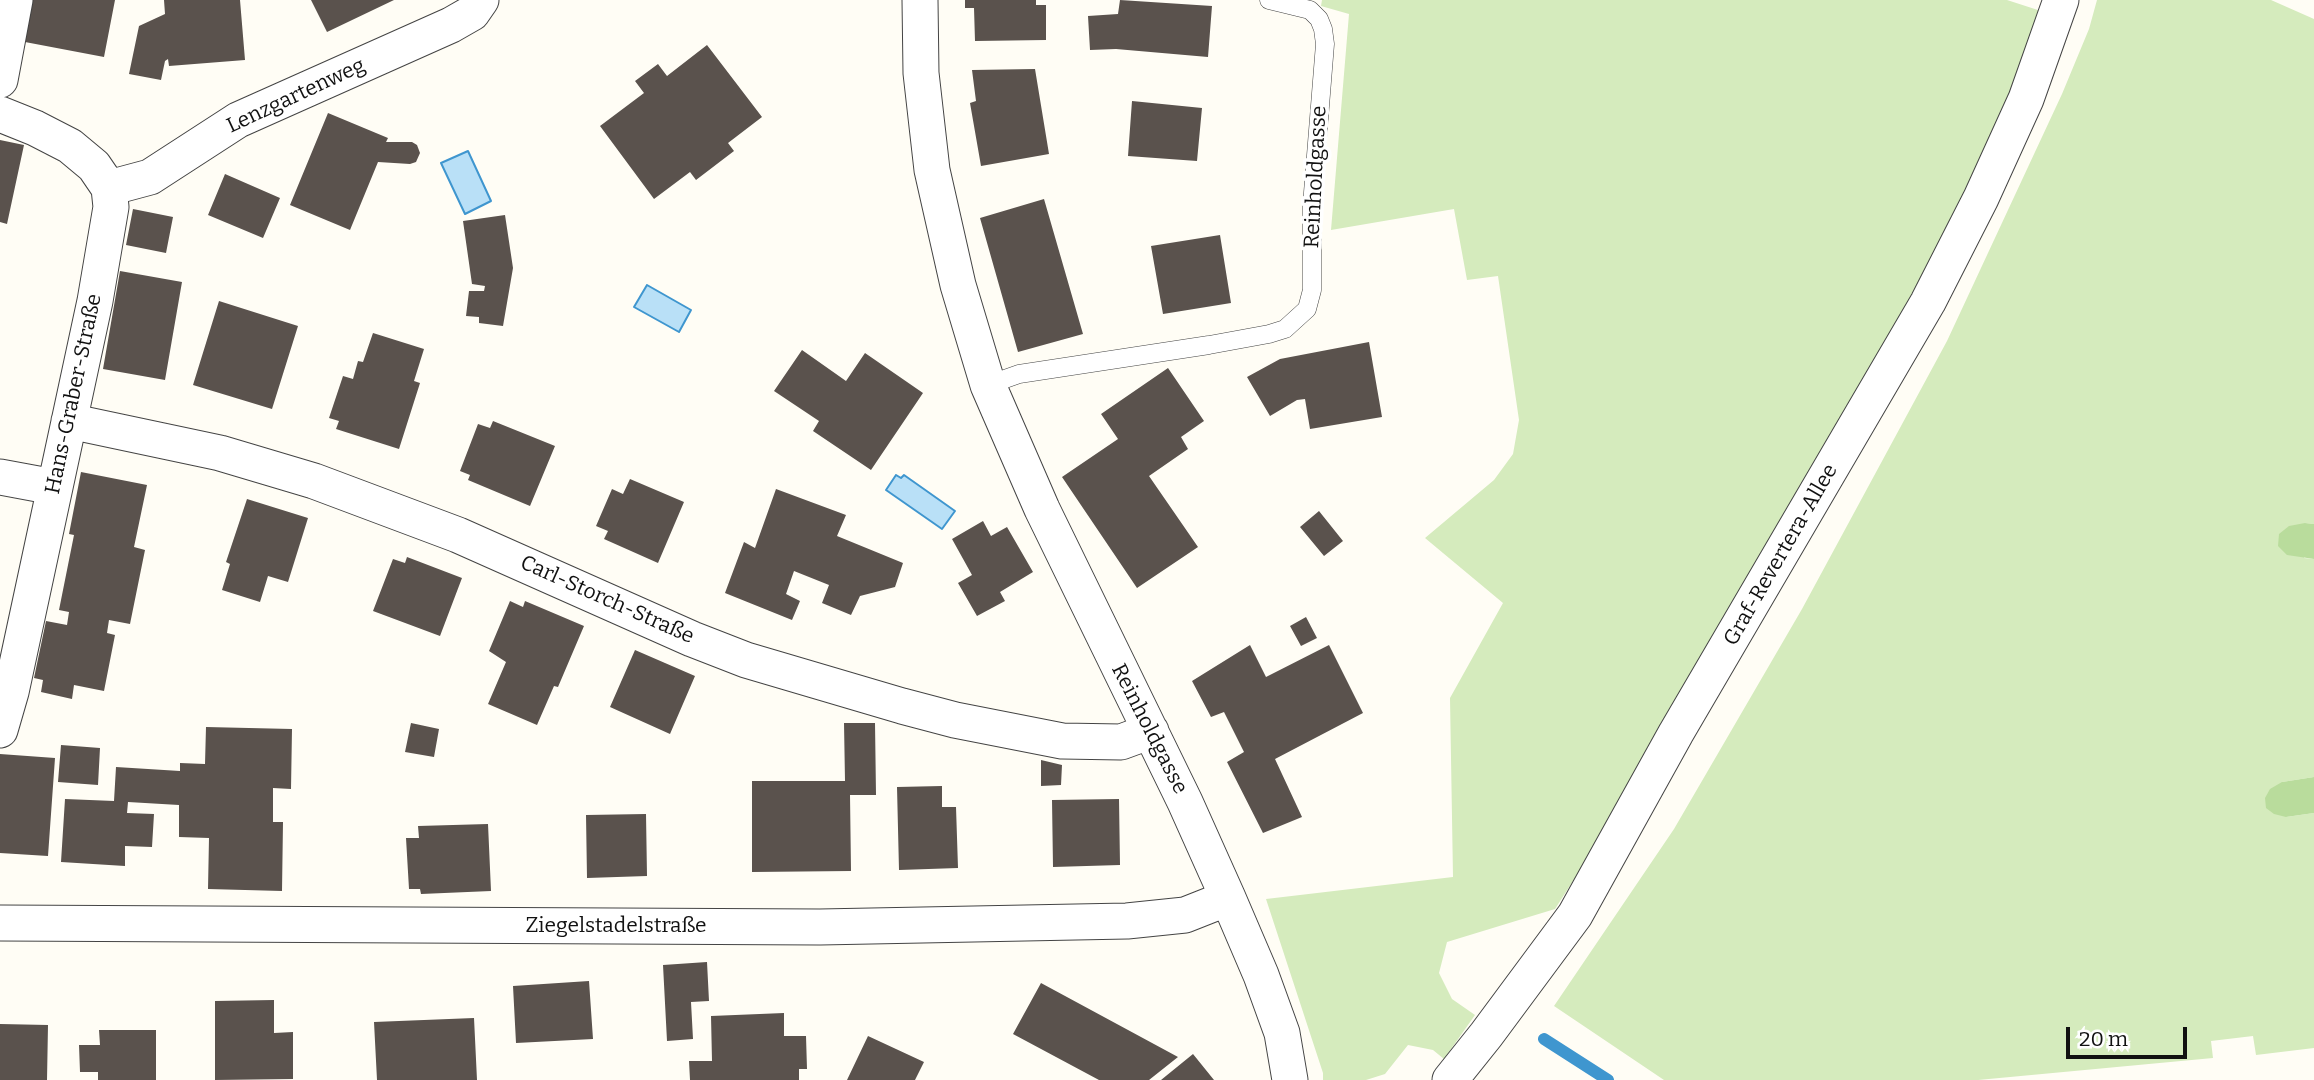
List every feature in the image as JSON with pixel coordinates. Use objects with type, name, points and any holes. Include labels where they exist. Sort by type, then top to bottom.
[{"type":"street","points":[[0,80],[15,0]]},
{"type":"street","name":"Lenzgartenweg","points":[[108,188],[150,177],[238,120],[451,25],[472,13],[481,0]]},
{"type":"street","name":"Reinholdgasse","points":[[919,0],[921,73],[932,170],[958,285],[988,385],[1042,509],[1151,731],[1228,898],[1282,1033],[1290,1080]]},
{"type":"street","name":"Graf-Revertera-Allee","points":[[1450,1080],[1575,915],[1676,733],[1928,302],[1981,198],[2026,99],[2061,0]]},
{"type":"street","points":[[0,114],[69,146],[94,166],[108,188]]},
{"type":"street","name":"Hans-Graber-Straße","points":[[0,730],[11,692],[107,239],[111,207],[108,188]]},
{"type":"street","name":"Carl-Storch-Straße","points":[[69,421],[220,453],[314,481],[458,535],[692,639],[746,660],[902,706],[955,720],[1062,741],[1121,743],[1151,731]]},
{"type":"street","points":[[0,477],[54,487]]},
{"type":"street","name":"Ziegelstadelstraße","points":[[0,923],[820,927],[1113,922],[1176,917],[1196,912],[1228,898]]},
{"type":"lane","name":"Reinholdgasse","points":[[988,385],[1019,374],[1269,334],[1285,329],[1307,309],[1312,290],[1311,205],[1325,44],[1319,19],[1310,10],[1269,0]]},
{"type":"green space","points":[[1322,0],[2007,0],[2041,11],[2022,71],[1976,173],[1910,302],[1668,733],[1555,909],[1447,942],[1439,973],[1452,999],[1475,1015],[1444,1059],[1433,1050],[1408,1045],[1385,1074],[1366,1080],[1323,1080],[1323,1073],[1266,899],[1453,877],[1450,698],[1503,603],[1425,538],[1494,480],[1513,454],[1519,420],[1498,276],[1467,280],[1454,209],[1331,230],[1349,14],[1321,6]]},
{"type":"green space","points":[[2097,0],[2271,0],[2314,19],[2314,524],[2305,523],[2304,558],[2314,559],[2314,777],[2282,782],[2286,817],[2314,813],[2314,1048],[2256,1055],[2253,1036],[2211,1041],[2213,1058],[1978,1080],[1664,1080],[1554,1006],[1674,829],[1802,609],[1947,341],[2062,94],[2089,29]]},
{"type":"green space","points":[[2314,524],[2314,559],[2287,555],[2278,546],[2279,534],[2289,526]]},
{"type":"green space","points":[[2314,777],[2314,813],[2286,817],[2274,814],[2266,808],[2265,798],[2270,789],[2282,782]]},
{"type":"water","points":[[468,151],[491,201],[465,214],[441,163]]},
{"type":"water","points":[[647,285],[691,310],[679,332],[634,307]]},
{"type":"water","points":[[896,475],[901,478],[904,475],[955,511],[942,529],[886,490]]},
{"type":"building","points":[[32,0],[115,0],[104,57],[25,42]]},
{"type":"building","points":[[164,0],[240,0],[245,60],[169,66],[168,59],[165,61],[161,80],[129,74],[139,26],[165,14]]},
{"type":"building","points":[[311,0],[394,0],[327,32]]},
{"type":"building","points":[[965,0],[1036,0],[1036,5],[1046,5],[1046,40],[975,41],[974,8],[965,8]]},
{"type":"building","points":[[1120,0],[1212,6],[1208,57],[1116,49],[1090,50],[1088,16],[1118,14]]},
{"type":"building","points":[[707,45],[762,117],[728,143],[734,151],[696,180],[690,172],[654,199],[600,126],[644,93],[635,81],[658,64],[667,76]]},
{"type":"building","points":[[1035,69],[1049,154],[981,166],[970,103],[976,101],[972,70]]},
{"type":"building","points":[[1132,101],[1202,108],[1197,161],[1128,156]]},
{"type":"building","points":[[328,113],[388,138],[386,142],[412,142],[417,145],[420,153],[416,162],[410,164],[378,162],[350,230],[290,205]]},
{"type":"building","points":[[0,140],[24,145],[7,224],[0,222]]},
{"type":"building","points":[[225,174],[280,198],[263,238],[208,215]]},
{"type":"building","points":[[1044,199],[1083,334],[1018,352],[980,218]]},
{"type":"building","points":[[133,209],[173,217],[166,253],[126,245]]},
{"type":"building","points":[[505,215],[513,268],[503,326],[479,323],[479,317],[466,316],[469,291],[484,291],[485,286],[472,284],[463,221]]},
{"type":"building","points":[[1220,235],[1231,303],[1163,314],[1151,246]]},
{"type":"building","points":[[120,271],[182,282],[165,380],[103,369]]},
{"type":"building","points":[[219,301],[298,326],[272,409],[193,385]]},
{"type":"building","points":[[373,333],[424,349],[414,381],[420,383],[399,449],[336,429],[339,421],[329,418],[343,376],[353,379],[358,361],[363,362]]},
{"type":"building","points":[[1369,342],[1382,417],[1310,429],[1305,399],[1297,400],[1270,416],[1247,377],[1280,359]]},
{"type":"building","points":[[802,350],[846,381],[865,353],[923,393],[871,470],[813,431],[819,421],[774,391]]},
{"type":"building","points":[[1168,368],[1204,421],[1181,437],[1188,449],[1149,476],[1198,547],[1137,588],[1062,477],[1118,439],[1101,414]]},
{"type":"building","points":[[493,421],[555,446],[530,506],[468,480],[470,475],[460,471],[478,424],[490,428]]},
{"type":"building","points":[[81,472],[147,485],[134,547],[145,550],[130,624],[109,620],[107,633],[115,635],[104,691],[74,685],[72,699],[41,692],[43,680],[34,678],[46,621],[67,625],[69,612],[59,610],[74,535],[69,534]]},
{"type":"building","points":[[630,479],[684,502],[658,563],[604,539],[608,531],[596,526],[612,489],[623,494]]},
{"type":"building","points":[[776,489],[846,515],[837,536],[903,563],[895,587],[860,596],[851,615],[822,603],[829,585],[794,571],[786,594],[800,601],[792,620],[725,593],[744,542],[755,548]]},
{"type":"building","points":[[247,499],[308,518],[288,582],[268,576],[260,602],[222,590],[230,564],[226,562]]},
{"type":"building","points":[[1319,511],[1343,541],[1324,556],[1300,527]]},
{"type":"building","points":[[983,521],[991,536],[1007,527],[1033,572],[1000,592],[1005,601],[977,616],[958,583],[972,575],[952,539]]},
{"type":"building","points":[[407,557],[462,578],[440,636],[373,611],[393,559],[405,563]]},
{"type":"building","points":[[510,601],[523,607],[525,601],[584,626],[558,687],[554,686],[537,725],[488,704],[506,662],[489,651]]},
{"type":"building","points":[[1306,617],[1317,638],[1301,646],[1290,626]]},
{"type":"building","points":[[1250,645],[1266,677],[1329,645],[1363,713],[1275,759],[1302,817],[1263,833],[1227,762],[1244,752],[1224,712],[1211,717],[1192,681]]},
{"type":"building","points":[[635,650],[695,676],[670,734],[610,707]]},
{"type":"building","points":[[411,723],[439,729],[434,757],[405,752]]},
{"type":"building","points":[[844,723],[875,723],[876,795],[850,795],[851,871],[752,872],[752,781],[845,781]]},
{"type":"building","points":[[206,727],[292,729],[291,789],[273,788],[273,822],[283,822],[282,891],[208,889],[209,838],[179,837],[179,805],[128,802],[127,813],[154,814],[152,847],[125,846],[125,866],[61,862],[65,799],[114,801],[116,767],[180,771],[180,763],[205,764]]},
{"type":"building","points":[[61,745],[100,748],[98,785],[58,782]]},
{"type":"building","points":[[0,754],[55,758],[48,856],[0,853]]},
{"type":"building","points":[[1041,760],[1062,765],[1061,785],[1041,786]]},
{"type":"building","points":[[942,786],[942,807],[956,807],[958,868],[899,870],[897,787]]},
{"type":"building","points":[[1119,799],[1120,865],[1053,867],[1052,800]]},
{"type":"building","points":[[646,814],[647,876],[587,878],[586,815]]},
{"type":"building","points":[[488,824],[491,891],[421,894],[420,889],[409,889],[406,838],[419,838],[418,826]]},
{"type":"building","points":[[707,962],[709,1001],[691,1002],[693,1039],[667,1041],[663,965]]},
{"type":"building","points":[[589,981],[593,1039],[516,1043],[513,986]]},
{"type":"building","points":[[1041,983],[1178,1057],[1149,1080],[1099,1080],[1013,1034]]},
{"type":"building","points":[[274,1000],[274,1033],[293,1032],[293,1079],[215,1080],[215,1001]]},
{"type":"building","points":[[784,1013],[784,1036],[806,1036],[807,1069],[799,1069],[799,1080],[690,1080],[689,1061],[712,1061],[711,1016]]},
{"type":"building","points":[[474,1018],[477,1080],[377,1080],[374,1022]]},
{"type":"building","points":[[0,1024],[48,1025],[47,1080],[0,1080]]},
{"type":"building","points":[[99,1030],[156,1030],[156,1080],[98,1080],[98,1072],[80,1072],[79,1045],[100,1045]]},
{"type":"building","points":[[868,1036],[924,1062],[915,1080],[847,1080]]},
{"type":"building","points":[[1193,1054],[1214,1080],[1161,1080]]},
{"type":"waterway","points":[[1544,1039],[1608,1080]]}]
